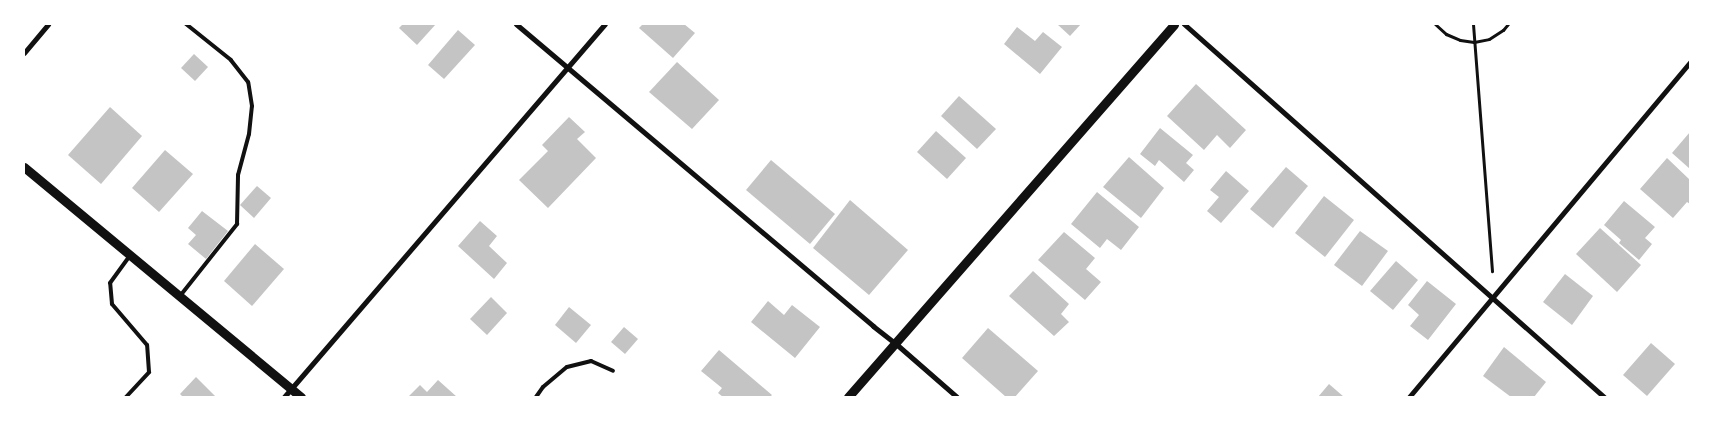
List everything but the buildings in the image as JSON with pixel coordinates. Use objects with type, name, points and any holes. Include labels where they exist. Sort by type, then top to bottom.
[{"type":"street","points":[[24,53],[48,24]]},
{"type":"street","points":[[516,24],[873,326],[896,343],[957,397]]},
{"type":"street","points":[[284,397],[605,24]]},
{"type":"street","points":[[848,397],[1174,24]]},
{"type":"street","points":[[1184,24],[1604,397]]},
{"type":"street","points":[[1409,397],[1690,62]]},
{"type":"street","points":[[24,167],[301,397]]},
{"type":"lane","points":[[180,296],[238,224],[238,175],[249,134],[252,106],[248,82],[231,60],[186,24]]},
{"type":"lane","points":[[126,397],[149,372],[147,345],[112,304],[110,282],[130,255]]},
{"type":"lane","points":[[536,397],[567,366],[591,362],[613,372]]},
{"type":"path","points":[[1435,24],[1446,34],[1460,40],[1474,42],[1489,39],[1503,30],[1508,24]]},
{"type":"path","points":[[1473,24],[1492,271]]}]
